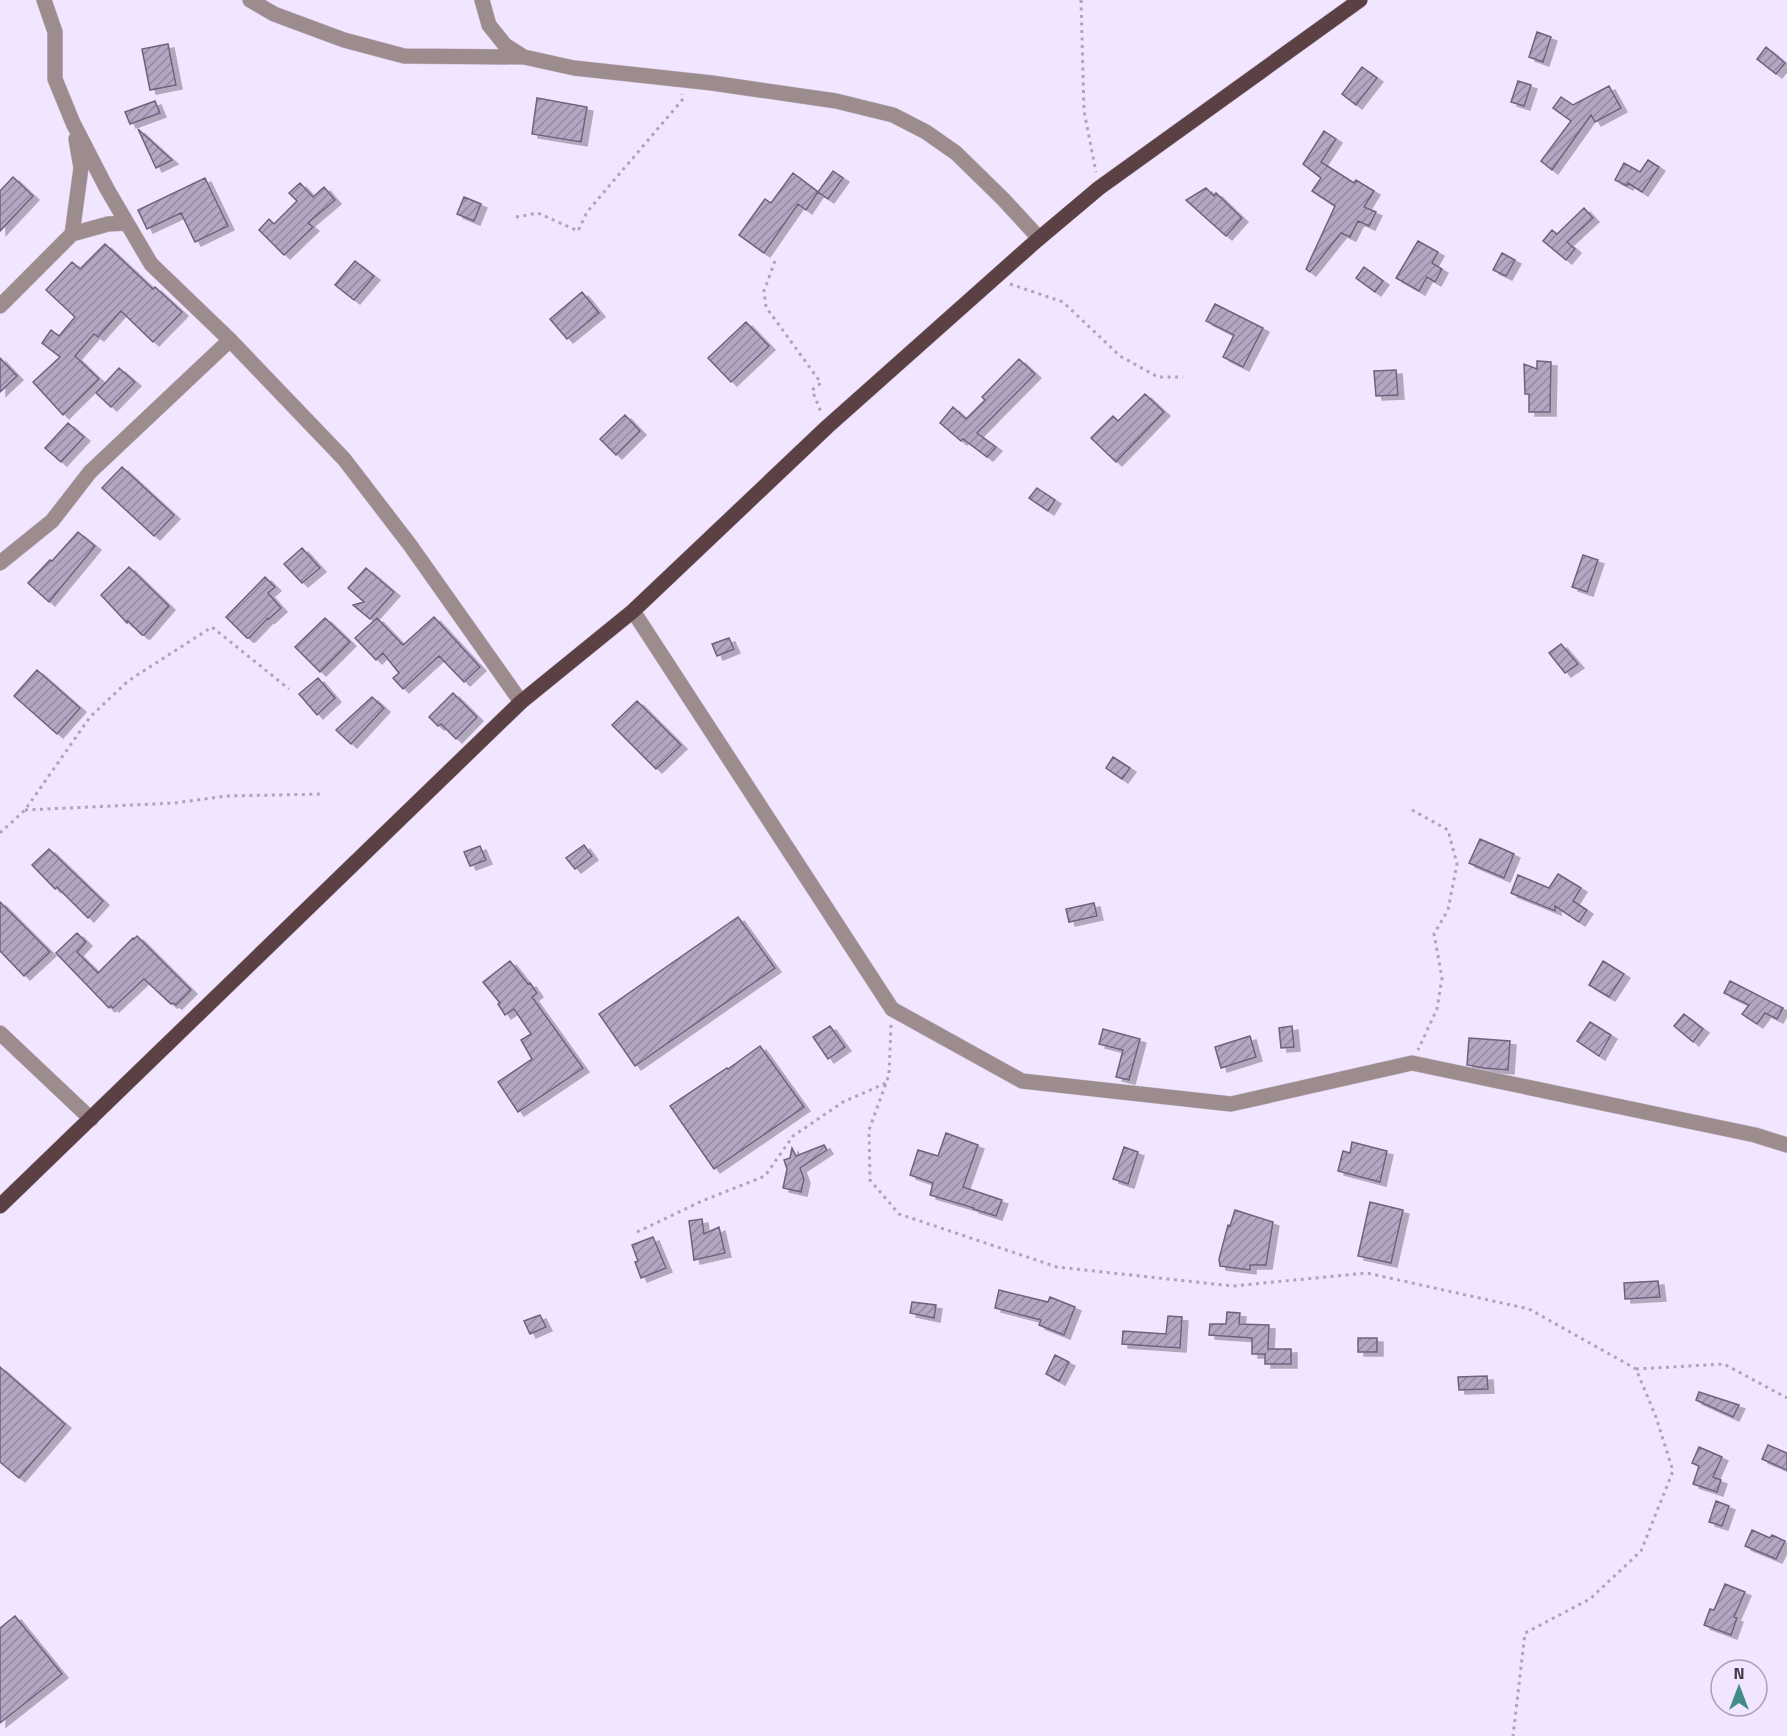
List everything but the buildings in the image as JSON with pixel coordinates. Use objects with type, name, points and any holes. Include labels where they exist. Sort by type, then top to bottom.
[{"type":"main road","points":[[0,1206],[522,702],[633,611],[827,427],[1039,238],[1099,188],[1360,0]]},
{"type":"street","points":[[60,0],[46,6],[55,32],[55,79],[107,189],[151,264],[230,340],[344,459],[410,544],[522,702]]},
{"type":"street","points":[[250,0],[274,14],[344,40],[404,56],[524,57],[574,68],[836,101],[892,115],[926,132],[956,153],[1003,198],[1039,238]]},
{"type":"street","points":[[482,0],[489,25],[505,45],[524,57]]},
{"type":"street","points":[[72,234],[81,168],[74,123]]},
{"type":"street","points":[[0,306],[72,234],[108,224],[127,223]]},
{"type":"street","points":[[0,563],[52,521],[90,472],[230,340]]},
{"type":"street","points":[[633,611],[892,1009],[1022,1081],[1231,1104],[1412,1063],[1755,1136],[1787,1145]]},
{"type":"street","points":[[0,1033],[91,1119]]},
{"type":"path","points":[[1081,0],[1084,111],[1099,188]]},
{"type":"path","points":[[516,217],[538,213],[578,231],[587,212],[683,99],[681,80]]},
{"type":"path","points":[[775,261],[764,291],[766,307],[821,383],[812,390],[827,427]]},
{"type":"path","points":[[994,278],[1063,302],[1120,356],[1158,377],[1183,377]]},
{"type":"path","points":[[0,833],[25,810],[90,717],[128,681],[212,627],[289,689]]},
{"type":"path","points":[[25,810],[175,803],[226,796],[324,794]]},
{"type":"path","points":[[1412,810],[1448,830],[1457,864],[1448,910],[1434,934],[1442,978],[1437,1009],[1412,1063]]},
{"type":"path","points":[[892,1009],[889,1075],[868,1130],[870,1180],[899,1214],[1057,1267],[1233,1286],[1367,1273],[1529,1309],[1636,1369],[1724,1364],[1787,1398]]},
{"type":"path","points":[[637,1232],[702,1201],[765,1176],[793,1136],[843,1102],[886,1083]]},
{"type":"path","points":[[1513,1736],[1525,1633],[1590,1599],[1641,1551],[1673,1471],[1656,1417],[1636,1369]]}]
